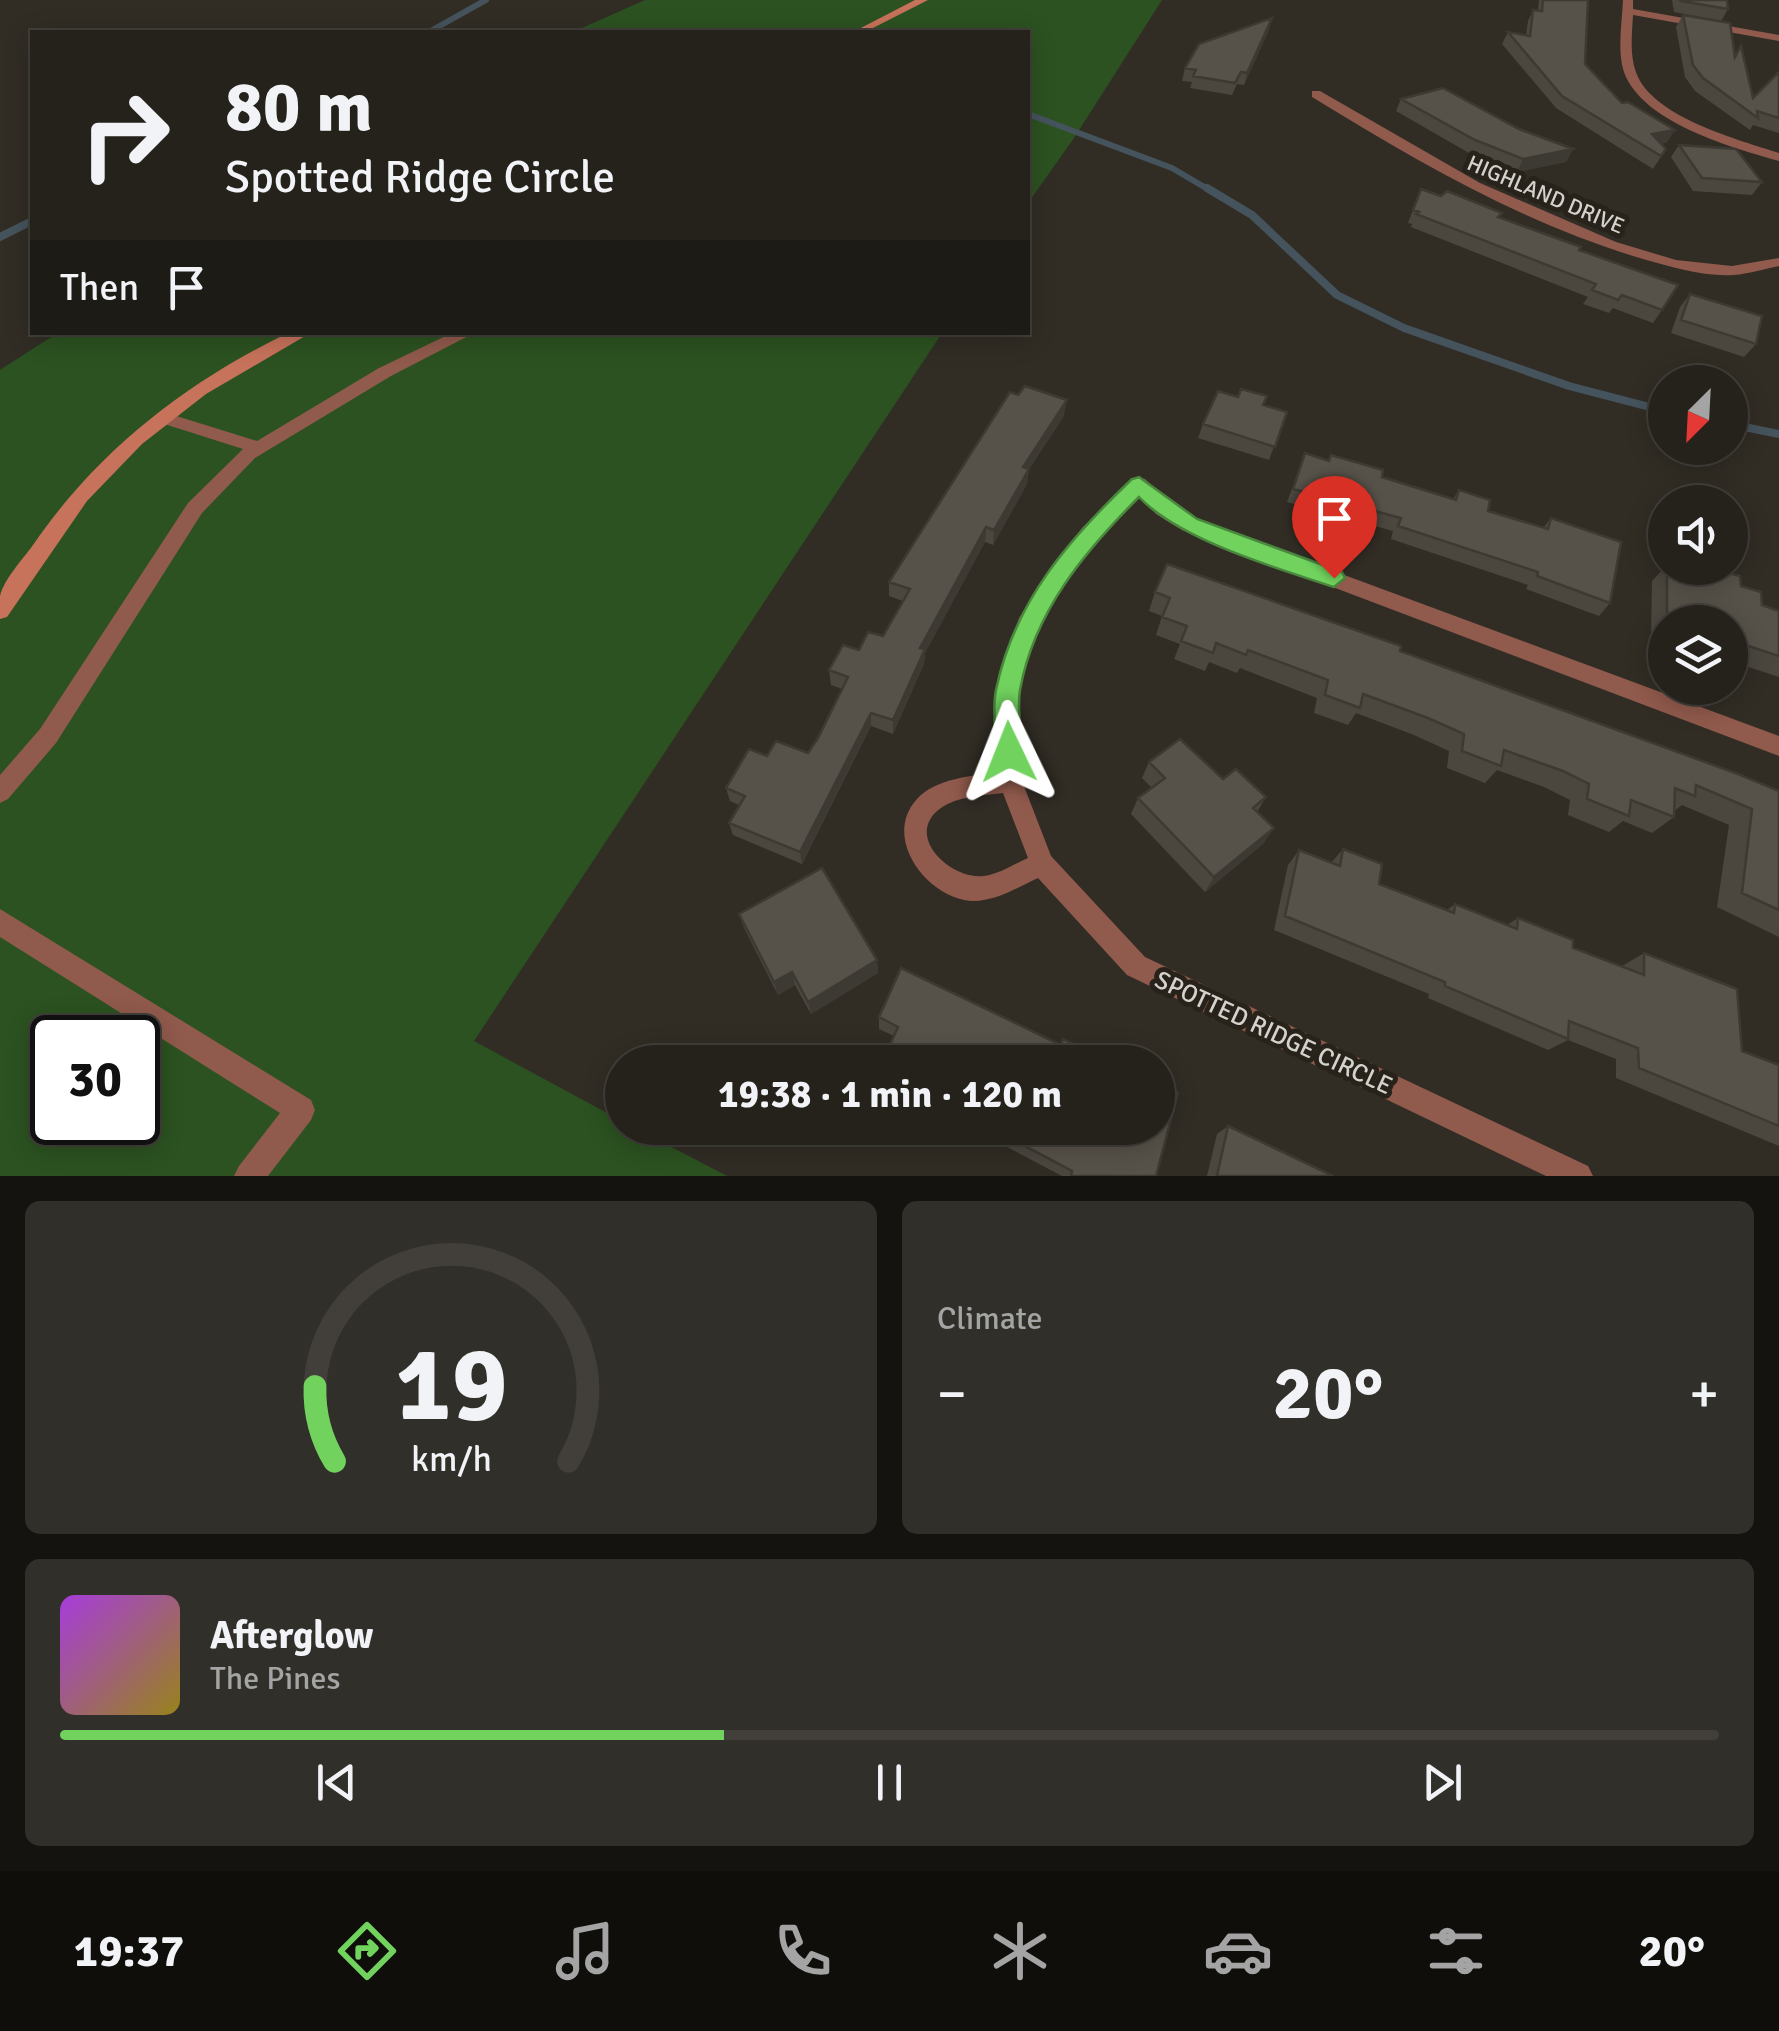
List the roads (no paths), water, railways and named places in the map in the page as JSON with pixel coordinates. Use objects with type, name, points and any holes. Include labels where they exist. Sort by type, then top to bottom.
[{"type":"street","points":[[862,30],[924,0]]},
{"type":"street","points":[[1779,38],[1628,5],[1630,72],[1648,98],[1706,131],[1779,157]]},
{"type":"street","name":"HIGHLAND DRIVE","points":[[1316,94],[1461,180],[1611,244],[1697,269],[1748,272],[1779,262]]},
{"type":"street","points":[[0,611],[58,524],[95,481],[164,418],[213,383],[299,335]]},
{"type":"street","points":[[0,792],[48,736],[194,508],[258,448],[385,372],[462,335]]},
{"type":"street","points":[[164,418],[258,448]]},
{"type":"street","name":"SPOTTED RIDGE CIRCLE","points":[[1578,1176],[1136,966],[1042,864],[1010,781],[1007,693],[1029,618],[1089,533],[1139,484],[1164,509],[1189,524],[1779,746]]},
{"type":"street","points":[[1010,781],[939,795],[925,808],[917,826],[917,846],[926,864],[941,880],[962,888],[984,888],[1042,864]]},
{"type":"street","points":[[0,922],[300,1110],[249,1176]]},
{"type":"waterway","points":[[433,30],[486,0]]},
{"type":"waterway","points":[[1030,115],[1172,168],[1211,191]]},
{"type":"waterway","points":[[1207,188],[1252,215],[1337,295],[1404,328],[1569,386],[1648,407]]},
{"type":"waterway","points":[[0,237],[30,222]]},
{"type":"waterway","points":[[1748,428],[1779,434]]}]
